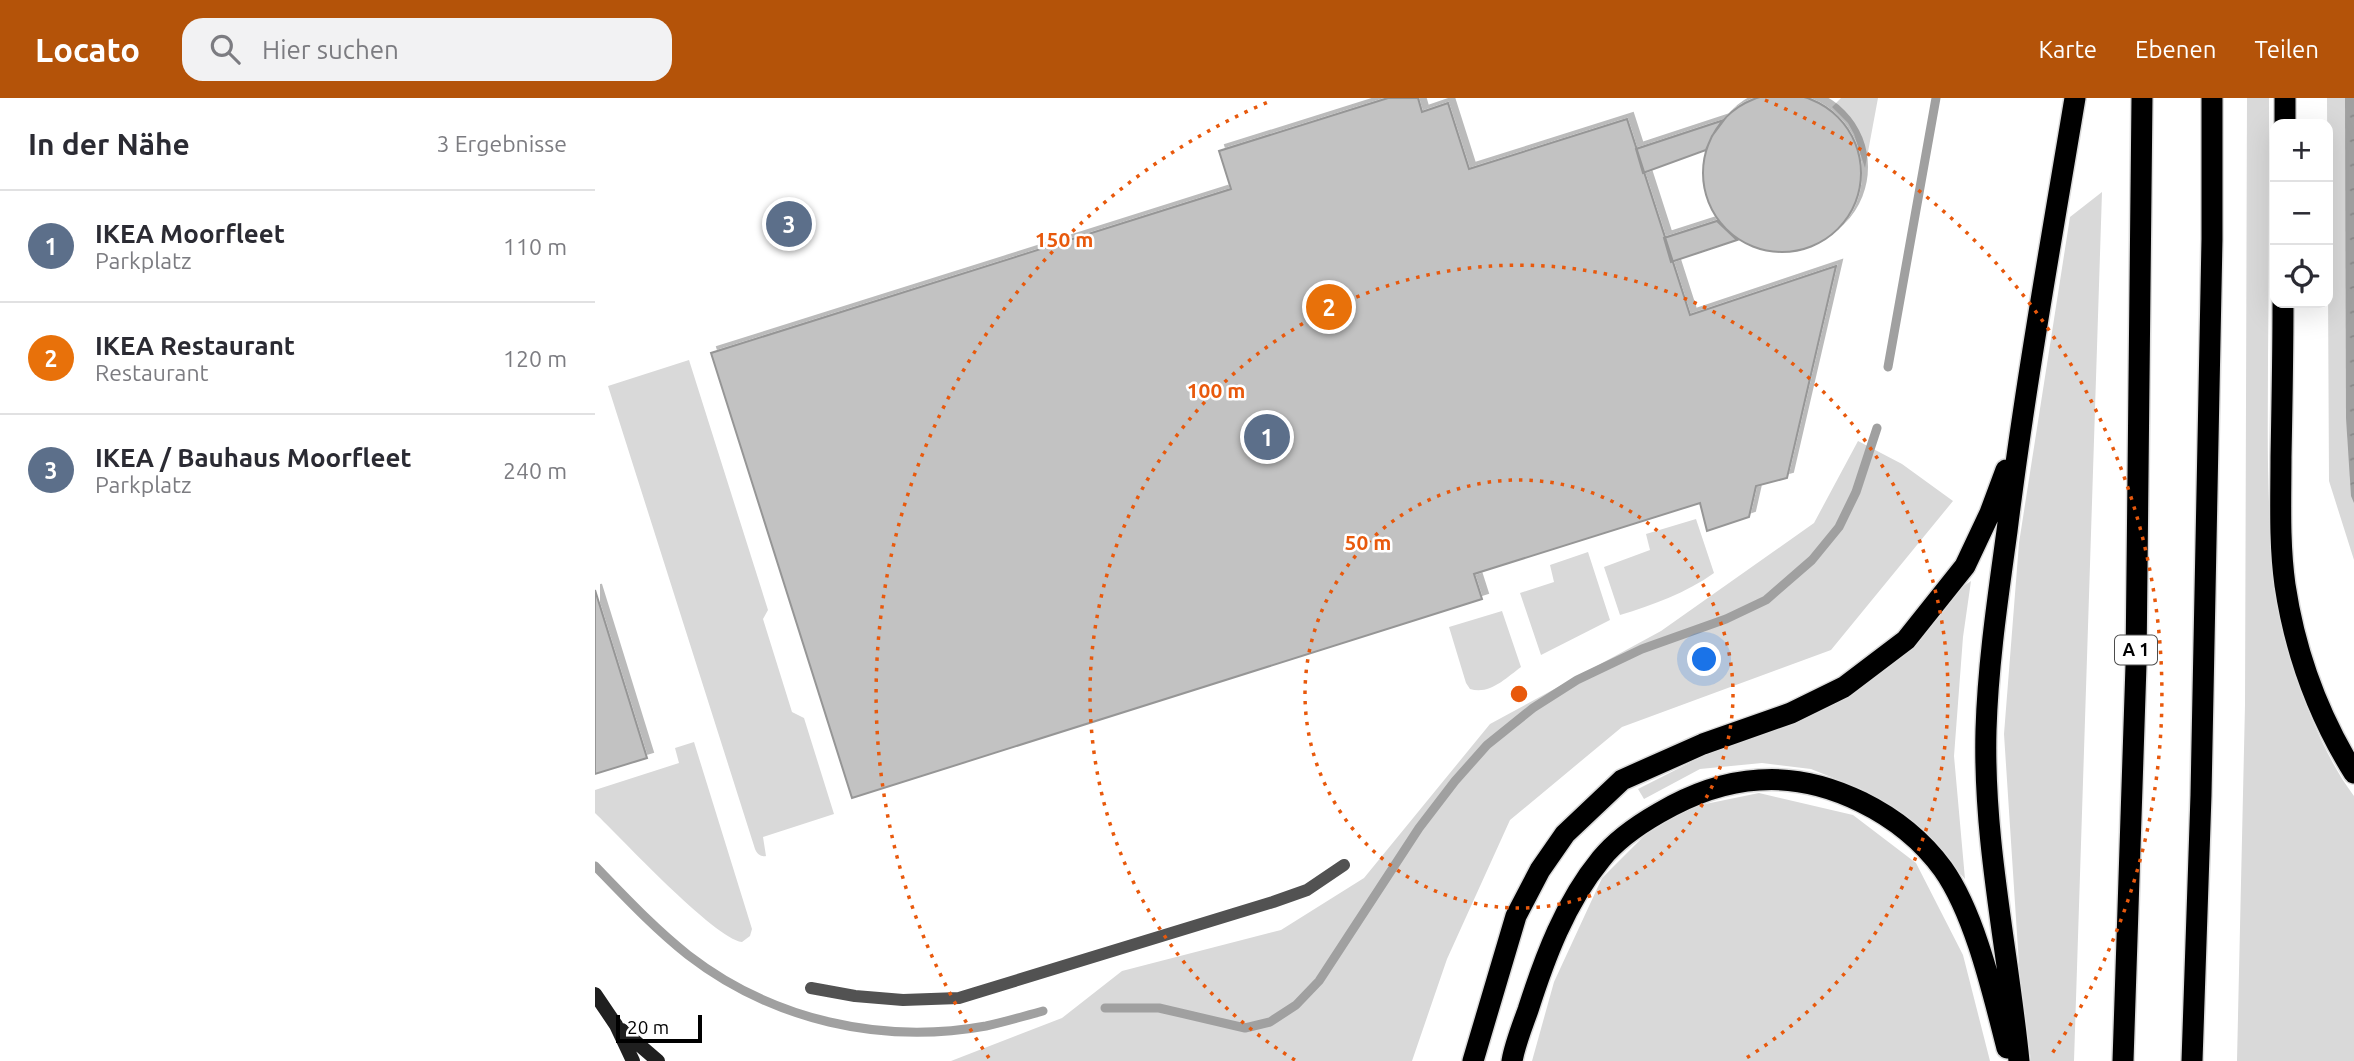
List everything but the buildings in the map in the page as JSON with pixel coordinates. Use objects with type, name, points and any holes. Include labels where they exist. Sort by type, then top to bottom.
[{"type":"highway","points":[[2019,1061],[2014,1007],[1995,890],[1987,798],[1986,730],[1991,651],[2017,442],[2075,98]]},
{"type":"highway","name":"A 1","points":[[2123,1061],[2136,665],[2142,98]]},
{"type":"highway","points":[[2194,1061],[2212,253],[2212,98]]},
{"type":"highway","points":[[2285,98],[2285,119]]},
{"type":"highway","points":[[2283,308],[2280,524],[2285,584],[2297,644],[2314,699],[2354,773]]},
{"type":"highway","points":[[1473,1061],[1516,916],[1541,870],[1565,834],[1622,780],[1703,744],[1791,713],[1844,687],[1906,640],[1965,566],[1990,513],[2017,442]]},
{"type":"highway","points":[[1512,1061],[1540,971],[1571,901],[1602,858],[1635,827],[1681,800],[1720,787],[1759,779],[1831,789],[1871,806],[1909,833],[1943,869],[1967,915],[2011,1061]]},
{"type":"main road","points":[[595,993],[616,1025],[633,1061]]},
{"type":"main road","points":[[616,1025],[658,1061]]},
{"type":"lane","points":[[811,988],[855,996],[903,1000],[959,998],[1273,902],[1307,890],[1344,865]]},
{"type":"shaded area","points":[[1841,98],[1878,98],[1865,168],[1854,134],[1848,123],[1832,107]]},
{"type":"shaded area","points":[[2247,98],[2269,98],[2268,449],[2271,540],[2276,585],[2295,674],[2330,758],[2354,796],[2354,1061],[2237,1061],[2245,705]]},
{"type":"shaded area","points":[[2327,98],[2354,98],[2354,560],[2329,481],[2328,308],[2333,308],[2333,119],[2327,119]]},
{"type":"shaded area","points":[[2102,192],[2074,1061],[2031,1061],[2020,980],[2004,734],[2019,543],[2070,217]]},
{"type":"shaded area","points":[[689,360],[768,610],[763,619],[792,712],[804,718],[834,814],[763,837],[766,856],[759,855],[755,849],[608,386]]},
{"type":"shaded area","points":[[1858,441],[1902,464],[1953,501],[1831,650],[1622,727],[1510,820],[1447,959],[1412,1061],[951,1061],[1062,1018],[1122,971],[1281,930],[1364,878],[1490,724],[1661,631],[1814,523]]},
{"type":"shaded area","points":[[1696,519],[1714,573],[1669,598],[1620,615],[1604,567],[1650,550],[1646,534]]},
{"type":"shaded area","points":[[1588,552],[1610,620],[1541,655],[1520,593],[1554,582],[1550,565]]},
{"type":"shaded area","points":[[1971,581],[1963,637],[1954,756],[1965,879],[1907,816],[1861,789],[1811,769],[1762,763],[1700,769],[1644,799],[1638,789],[1705,755],[1793,722],[1887,669],[1959,589]]},
{"type":"shaded area","points":[[1502,611],[1521,667],[1491,688],[1470,689],[1449,627]]},
{"type":"shaded area","points":[[694,742],[752,929],[750,936],[742,942],[729,937],[690,906],[595,813],[595,790],[679,763],[675,748]]},
{"type":"shaded area","points":[[1759,793],[1853,815],[1916,863],[1963,955],[1990,1061],[1532,1061],[1554,982],[1602,878],[1644,836],[1686,808]]},
{"type":"water","points":[[2345,98],[2354,98],[2354,503],[2351,496],[2346,418]]},
{"type":"waterway","points":[[1888,367],[1936,98]]},
{"type":"waterway","points":[[1105,1008],[1159,1008],[1245,1028],[1270,1022],[1296,1005],[1319,981],[1419,828],[1487,745],[1533,708],[1577,680],[1642,649],[1726,619],[1766,600],[1812,560],[1839,527],[1856,492],[1877,428]]},
{"type":"waterway","points":[[595,866],[688,955],[755,996],[792,1011],[829,1022],[907,1032],[986,1026],[1043,1011]]},
{"type":"place","name":"IKEA / Bauhaus Moorfleet","points":[[789,224]]},
{"type":"place","name":"IKEA Restaurant","points":[[1329,307]]},
{"type":"place","name":"IKEA Moorfleet","points":[[1267,437]]}]
